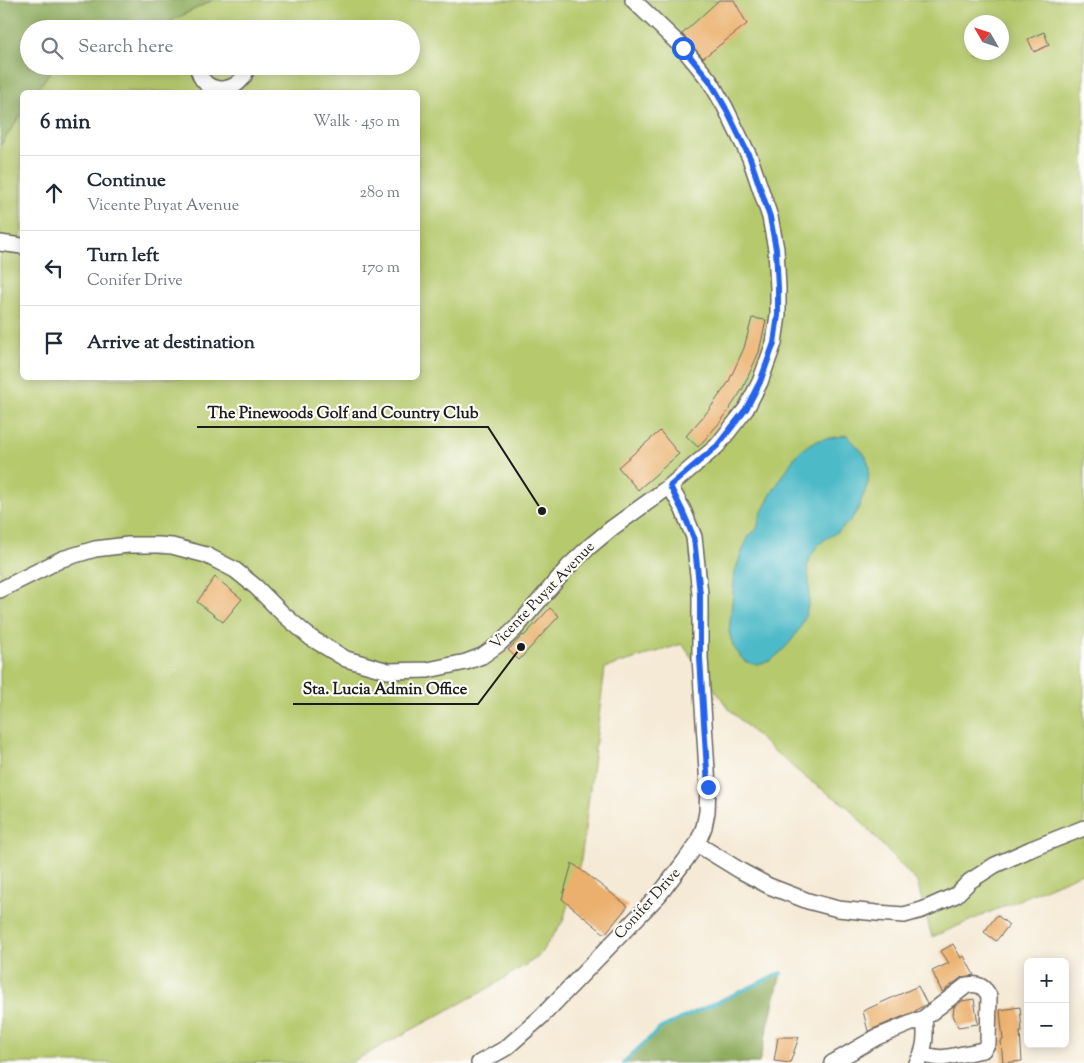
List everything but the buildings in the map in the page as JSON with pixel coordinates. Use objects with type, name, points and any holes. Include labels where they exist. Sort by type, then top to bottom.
[{"type":"street","name":"Vicente Puyat Avenue","points":[[0,590],[62,559],[95,549],[128,545],[172,546],[206,555],[235,570],[311,638],[346,659],[388,671],[428,670],[474,660],[499,644],[515,629],[568,567],[589,547],[670,486],[717,446],[746,409],[760,382],[774,343],[778,315],[778,288],[776,249],[770,217],[750,158],[710,81],[683,48],[633,0]]},
{"type":"street","points":[[200,75],[206,84],[221,90],[238,89],[244,75]]},
{"type":"street","points":[[0,243],[20,246]]},
{"type":"street","name":"Conifer Drive","points":[[479,1063],[506,1048],[541,1017],[659,895],[697,844],[704,827],[708,787],[700,658],[700,594],[694,538],[670,486]]},
{"type":"street","points":[[697,844],[769,886],[808,901],[838,909],[904,915],[922,910],[956,895],[970,881],[994,864],[1084,828]]},
{"type":"street","points":[[832,1063],[877,1037],[924,1018],[967,985],[974,984],[980,985],[989,996],[988,1043],[983,1050],[948,1057],[919,1059],[925,1043],[924,1018]]},
{"type":"green space","points":[[0,0],[213,0],[173,20],[20,20],[20,75],[48,75],[37,90],[20,90],[20,116],[0,146]]},
{"type":"green space","points":[[213,0],[1084,0],[1084,872],[932,937],[917,882],[848,807],[806,778],[760,739],[728,708],[682,644],[605,668],[581,860],[563,921],[538,957],[487,989],[350,1063],[0,1063],[0,146],[20,116],[20,380],[420,380],[420,90],[37,90],[48,75],[420,75],[420,20],[173,20]]},
{"type":"green space","points":[[781,973],[759,1063],[623,1063],[661,1028]]},
{"type":"water","points":[[847,435],[866,456],[869,467],[868,483],[858,509],[851,520],[839,531],[817,546],[811,556],[807,566],[809,601],[806,614],[800,628],[791,641],[770,661],[757,665],[744,661],[733,646],[729,632],[735,572],[749,536],[757,529],[760,516],[771,494],[796,455],[808,445],[819,440]]},
{"type":"waterway","points":[[623,1063],[661,1028],[781,973]]},
{"type":"place","name":"The Pinewoods Golf and Country Club","points":[[542,511]]},
{"type":"place","name":"Sta. Lucia Admin Office","points":[[521,647]]},
{"type":"route","points":[[683,48],[710,81],[750,158],[770,217],[776,249],[778,288],[778,315],[774,343],[760,382],[746,409],[717,446],[670,486],[694,538],[700,594],[700,658],[708,787]]}]
